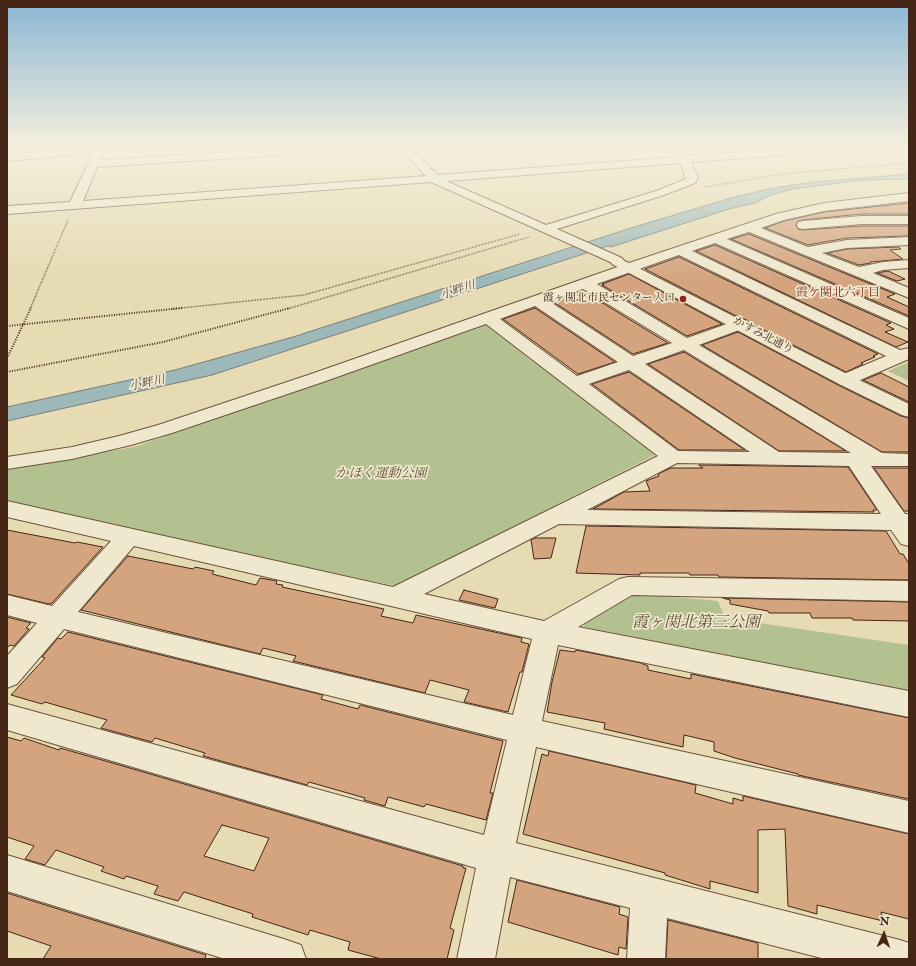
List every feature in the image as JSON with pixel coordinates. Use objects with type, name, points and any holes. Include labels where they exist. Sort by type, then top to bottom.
[{"type":"street","points":[[75,205],[81,191]]},
{"type":"street","points":[[7,210],[260,191]]},
{"type":"street","name":"かすみ北通り","points":[[460,191],[624,264],[741,324],[845,380],[909,411]]},
{"type":"street","points":[[546,229],[665,191]]},
{"type":"street","points":[[7,463],[72,453],[124,441],[165,429],[317,378],[586,284],[624,264],[681,251],[780,217],[824,207],[867,201],[909,198]]},
{"type":"street","points":[[867,201],[909,236]]},
{"type":"street","points":[[780,217],[847,244]]},
{"type":"street","points":[[803,225],[841,221],[909,220]]},
{"type":"street","points":[[748,227],[909,293]]},
{"type":"street","points":[[716,239],[909,324]]},
{"type":"street","points":[[808,251],[847,244],[909,241]]},
{"type":"street","points":[[681,251],[904,354]]},
{"type":"street","points":[[858,272],[883,266],[909,264]]},
{"type":"street","points":[[586,284],[878,460]]},
{"type":"street","points":[[877,310],[909,297]]},
{"type":"street","points":[[538,301],[774,458]]},
{"type":"street","points":[[489,318],[673,457]]},
{"type":"street","points":[[575,383],[741,324]]},
{"type":"street","points":[[845,380],[904,354]]},
{"type":"street","points":[[394,598],[673,457],[909,460]]},
{"type":"street","points":[[856,460],[905,527]]},
{"type":"street","points":[[7,509],[547,632],[909,704]]},
{"type":"street","points":[[557,516],[905,527]]},
{"type":"street","points":[[7,676],[128,536]]},
{"type":"street","points":[[476,959],[496,856],[547,632],[628,586],[909,591]]},
{"type":"street","points":[[7,605],[525,730],[909,817]]},
{"type":"street","points":[[7,717],[496,856],[900,959]]},
{"type":"street","points":[[7,872],[287,959]]},
{"type":"street","points":[[646,959],[649,896]]},
{"type":"path","points":[[7,358],[24,324],[75,205]]},
{"type":"path","points":[[7,326],[304,295],[546,229]]},
{"type":"path","points":[[7,372],[163,342],[227,326],[514,243],[546,229]]},
{"type":"green space","name":"かほく運動公園","points":[[486,325],[659,453],[396,586],[7,504],[7,469],[134,447]]},
{"type":"green space","points":[[909,362],[909,381],[888,371]]},
{"type":"green space","name":"霞ヶ関北第三公園","points":[[627,593],[718,601],[725,618],[909,645],[909,692],[584,627],[583,619]]},
{"type":"water","name":"小畔川","points":[[760,191],[785,191],[771,195],[755,203],[729,209],[611,247],[608,246],[212,375],[7,421],[7,407],[175,370],[293,337],[631,228],[731,198]]},
{"type":"building","points":[[909,203],[909,214],[861,214],[803,220],[798,221],[796,225],[798,229],[803,230],[861,226],[909,226],[909,236],[847,238],[808,245],[765,228],[784,221],[824,212]]},
{"type":"building","points":[[749,234],[895,294],[887,297],[909,307],[909,316],[731,239]]},
{"type":"building","points":[[715,245],[891,323],[886,325],[894,329],[885,332],[908,342],[896,347],[696,251]]},
{"type":"building","points":[[898,247],[901,249],[890,250],[903,259],[870,262],[871,263],[859,265],[827,253],[847,249]]},
{"type":"building","points":[[679,257],[878,354],[873,356],[875,357],[861,363],[863,364],[846,372],[645,269]]},
{"type":"building","points":[[888,271],[905,279],[897,281],[877,273]]},
{"type":"building","points":[[629,274],[722,324],[687,336],[602,285]]},
{"type":"building","points":[[583,291],[668,343],[633,354],[552,301]]},
{"type":"building","points":[[535,308],[615,362],[578,374],[503,319]]},
{"type":"building","points":[[738,332],[838,385],[901,416],[909,418],[909,452],[882,452],[702,345]]},
{"type":"building","points":[[684,352],[846,451],[779,451],[648,364]]},
{"type":"building","points":[[629,372],[745,450],[679,450],[592,384]]},
{"type":"building","points":[[881,373],[909,387],[909,402],[863,380]]},
{"type":"building","points":[[699,465],[848,467],[877,510],[873,510],[874,512],[593,509],[624,492],[650,491],[646,481],[659,476],[658,474],[671,468],[703,468]]},
{"type":"building","points":[[874,468],[909,468],[909,511],[904,511]]},
{"type":"building","points":[[586,526],[886,531],[900,554],[903,554],[909,564],[909,580],[719,577],[718,575],[690,575],[689,573],[640,573],[640,575],[576,573]]},
{"type":"building","points":[[7,530],[103,547],[52,603],[49,604],[7,594]]},
{"type":"building","points":[[535,538],[556,538],[551,558],[534,559],[531,540]]},
{"type":"building","points":[[128,556],[193,569],[195,567],[214,571],[212,574],[256,585],[260,578],[277,581],[276,584],[283,585],[282,587],[384,609],[381,616],[413,623],[416,615],[522,638],[521,642],[529,644],[522,672],[520,672],[508,712],[464,702],[469,690],[430,680],[425,693],[293,661],[296,656],[263,648],[260,654],[81,610]]},
{"type":"building","points":[[464,590],[498,599],[495,608],[459,600]]},
{"type":"building","points":[[723,598],[909,602],[909,621],[853,620],[852,618],[812,618],[810,613],[769,613],[768,611],[730,604],[730,600]]},
{"type":"building","points":[[7,617],[31,623],[26,628],[29,629],[14,646],[10,645],[7,648]]},
{"type":"building","points":[[68,632],[323,695],[321,699],[358,709],[360,705],[503,741],[490,793],[493,793],[486,820],[426,804],[424,807],[388,797],[385,806],[364,800],[365,798],[309,782],[307,785],[203,756],[205,753],[155,738],[152,742],[101,728],[107,720],[45,702],[42,704],[11,695],[45,658],[42,657],[58,638],[61,639]]},
{"type":"building","points":[[560,650],[575,652],[576,650],[641,663],[648,666],[648,670],[691,679],[691,674],[909,718],[909,799],[798,775],[735,758],[714,751],[714,742],[684,735],[683,747],[604,729],[605,723],[547,712],[552,682]]},
{"type":"building","points":[[7,737],[21,741],[24,738],[59,750],[60,748],[466,868],[450,928],[454,930],[447,959],[381,959],[348,950],[350,942],[310,930],[308,935],[252,917],[253,914],[184,892],[178,901],[154,894],[158,886],[126,876],[124,879],[101,871],[104,867],[56,850],[45,865],[25,859],[34,846],[7,837]],"holes":[[[222,825],[269,838],[254,871],[204,856]]]},
{"type":"building","points":[[549,751],[696,785],[695,793],[733,804],[733,798],[743,801],[743,796],[909,834],[909,919],[881,912],[883,921],[817,905],[817,914],[788,906],[785,829],[758,830],[758,893],[710,881],[710,889],[665,875],[665,873],[523,834],[542,754],[548,756]]},
{"type":"building","points":[[517,880],[620,907],[619,914],[628,917],[626,949],[619,947],[618,955],[508,922]]},
{"type":"building","points":[[7,893],[206,955],[205,959],[43,959],[51,946],[7,931]]},
{"type":"building","points":[[668,920],[758,943],[758,959],[666,959]]},
{"type":"place","name":"霞ヶ関北市民センター入口","points":[[683,299]]},
{"type":"district","name":"霞ケ関北六丁目","points":[[838,293]]}]
